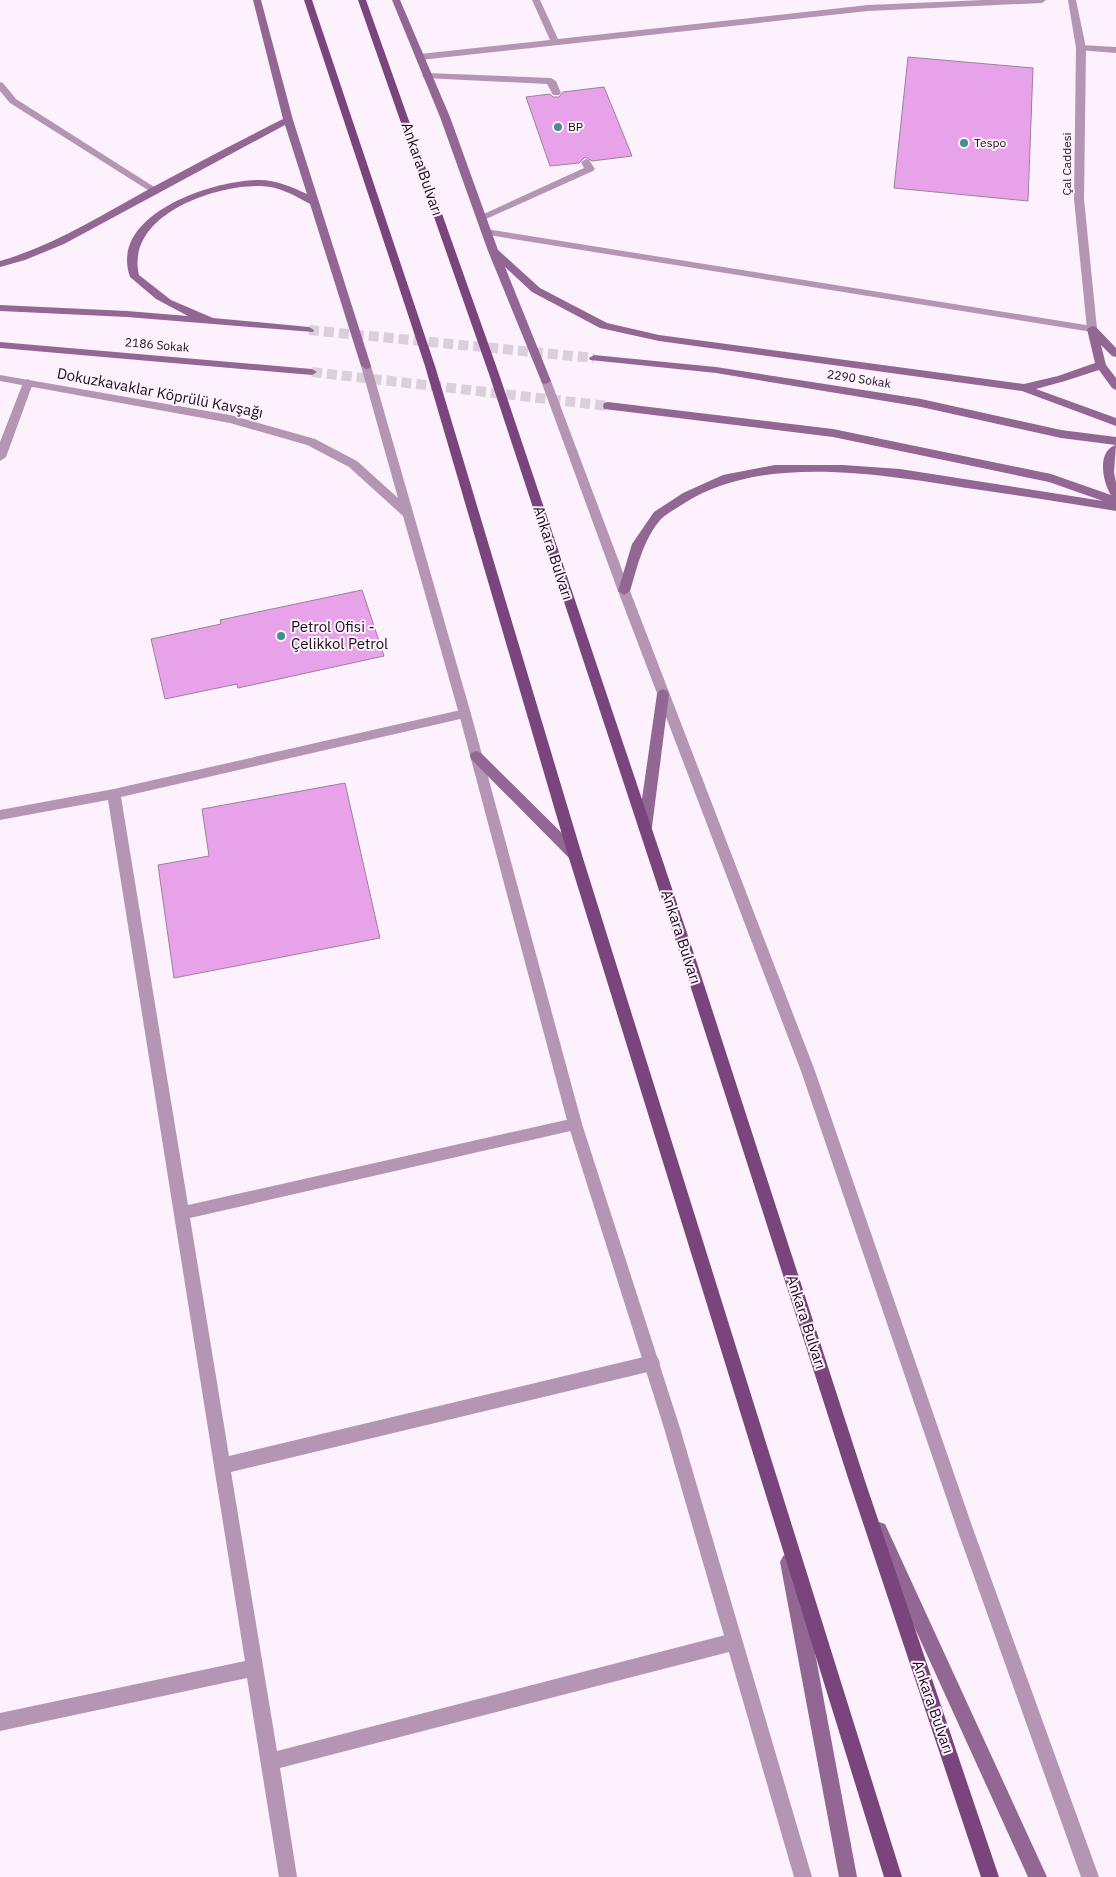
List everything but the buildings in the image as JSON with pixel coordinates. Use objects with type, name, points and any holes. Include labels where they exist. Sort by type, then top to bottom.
[{"type":"main road","points":[[257,0],[288,120],[366,366]]},
{"type":"main road","points":[[308,0],[430,366],[575,855],[781,1522],[894,1877]]},
{"type":"main road","name":"Ankara Bulvarı","points":[[362,0],[494,374],[645,827],[857,1481],[990,1877]]},
{"type":"main road","points":[[396,0],[428,76],[482,216],[493,251],[546,381]]},
{"type":"main road","points":[[0,264],[47,250],[84,231],[154,190],[288,120]]},
{"type":"main road","points":[[213,322],[174,307],[152,292],[135,277],[132,260],[135,246],[142,231],[168,209],[186,199],[237,185],[259,183],[280,185],[313,202]]},
{"type":"main road","points":[[493,251],[536,290],[604,326],[659,338],[1024,388],[1116,422]]},
{"type":"main road","name":"2186 Sokak","points":[[0,308],[127,314],[309,330]]},
{"type":"main road","points":[[1092,329],[1116,354]]},
{"type":"main road","points":[[1092,329],[1102,365],[1116,386]]},
{"type":"main road","name":"2186 Sokak","points":[[0,345],[312,372]]},
{"type":"main road","name":"2290 Sokak","points":[[594,358],[726,371],[921,403],[1061,434],[1116,441]]},
{"type":"main road","points":[[1024,388],[1061,379],[1102,365]]},
{"type":"main road","points":[[608,406],[833,432],[1051,478],[1088,490],[1116,502]]},
{"type":"main road","points":[[1116,449],[1111,455],[1108,471],[1112,489],[1116,494]]},
{"type":"main road","points":[[624,591],[638,544],[658,515],[688,496],[727,478],[736,476],[775,470],[900,472],[1116,507]]},
{"type":"main road","points":[[645,827],[663,694]]},
{"type":"main road","points":[[476,756],[575,855]]},
{"type":"main road","points":[[857,1481],[1038,1877]]},
{"type":"main road","points":[[781,1522],[848,1877]]},
{"type":"street","points":[[536,0],[555,42]]},
{"type":"street","points":[[420,57],[866,4],[1042,0]]},
{"type":"street","name":"Çal Caddesi","points":[[1072,0],[1081,48],[1079,199],[1092,329]]},
{"type":"street","points":[[1081,48],[1116,50]]},
{"type":"street","points":[[428,76],[551,82],[556,93]]},
{"type":"street","points":[[0,85],[13,101],[154,190]]},
{"type":"street","points":[[482,216],[590,169],[586,162]]},
{"type":"street","points":[[486,232],[1092,329]]},
{"type":"street","points":[[366,366],[465,714],[575,1124],[652,1364],[803,1877]]},
{"type":"street","name":"Dokuzkavaklar Köprülü Kavşağı","points":[[0,378],[230,419],[311,442],[353,464],[408,514]]},
{"type":"street","points":[[546,381],[663,694],[808,1071],[964,1526],[1090,1877]]},
{"type":"street","points":[[0,457],[28,383]]},
{"type":"street","points":[[0,815],[114,794],[465,714]]},
{"type":"street","points":[[114,794],[288,1877]]},
{"type":"street","points":[[181,1213],[575,1124]]},
{"type":"street","points":[[222,1466],[652,1364]]},
{"type":"street","points":[[269,1762],[733,1642]]},
{"type":"street","points":[[0,1722],[254,1668]]},
{"type":"tunnel","points":[[309,330],[594,358]]},
{"type":"tunnel","points":[[312,372],[608,406]]},
{"type":"place","name":"BP","points":[[558,127]]},
{"type":"place","name":"Tespo","points":[[964,143]]},
{"type":"place","name":"Petrol Ofisi - Çelikkol Petrol","points":[[281,636]]}]
